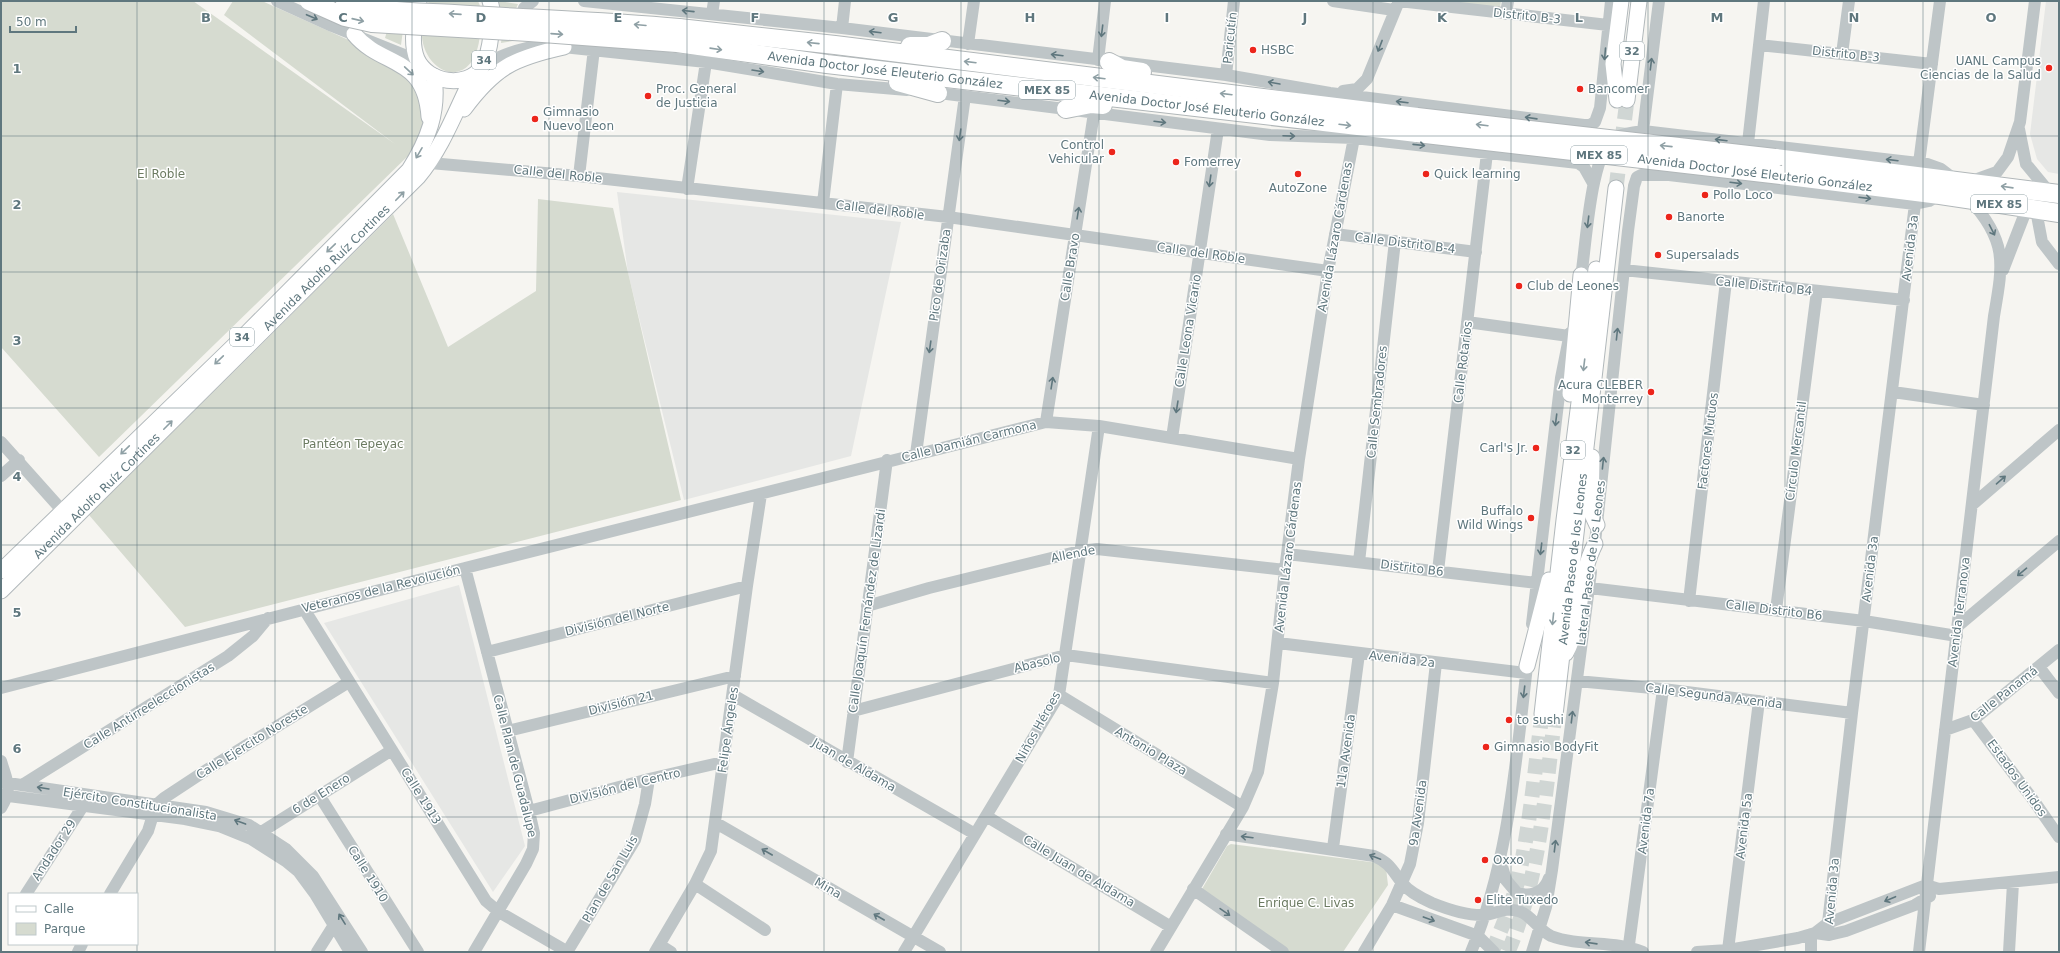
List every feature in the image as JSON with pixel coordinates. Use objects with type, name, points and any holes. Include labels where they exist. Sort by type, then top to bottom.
[{"type":"highway","name":"Avenida Doctor José Eleuterio González","points":[[309,1],[345,17],[372,23],[529,32],[678,36],[835,45],[1193,90],[1417,125],[1781,175],[1940,195],[1964,187],[2031,209],[2059,213]]},
{"type":"highway","name":"Avenida Doctor José Eleuterio González","points":[[345,1],[364,6],[422,12],[571,19],[678,36],[827,64],[1207,109],[1417,125],[1775,158],[1964,187],[2055,193]]},
{"type":"highway","points":[[835,45],[849,39],[922,47],[942,41]]},
{"type":"highway","points":[[1104,61],[1122,69],[1174,80],[1193,90]]},
{"type":"highway","points":[[827,64],[837,70],[856,77],[905,83],[938,93]]},
{"type":"highway","points":[[1066,109],[1091,104],[1180,114],[1207,109]]},
{"type":"main road","points":[[417,60],[415,32],[419,1]]},
{"type":"main road","name":"34","points":[[417,60],[434,76],[453,81],[463,80],[478,71],[490,39],[492,25],[490,1]]},
{"type":"main road","points":[[1621,1],[1613,64],[1623,99]]},
{"type":"main road","name":"32","points":[[1623,99],[1629,1]]},
{"type":"main road","name":"32","points":[[1623,99],[1638,1]]},
{"type":"main road","points":[[1623,99],[1634,84],[1639,62],[1648,1]]},
{"type":"main road","points":[[354,34],[367,46],[404,66],[414,76],[425,98],[430,131]]},
{"type":"main road","points":[[448,130],[471,98],[495,73],[512,63],[530,56],[564,47]]},
{"type":"main road","name":"Avenida Adolfo Ruíz Cortines","points":[[1,571],[66,516],[330,266],[400,196],[430,163],[478,71]]},
{"type":"main road","name":"Avenida Adolfo Ruíz Cortines","points":[[1,591],[66,516],[409,170],[430,131],[435,108],[434,76]]},
{"type":"main road","name":"Avenida Paseo de los Leones","points":[[1605,186],[1586,434],[1560,665],[1548,715],[1564,520],[1605,186]]},
{"type":"main road","points":[[1527,669],[1564,520],[1564,458],[1581,275]]},
{"type":"main road","points":[[1586,434],[1592,460],[1592,512],[1597,525]]},
{"type":"main road","points":[[1560,665],[1575,632],[1585,566],[1594,544]]},
{"type":"street","points":[[277,1],[417,60]]},
{"type":"street","points":[[368,39],[379,27],[382,1]]},
{"type":"street","points":[[533,1],[524,8],[521,13],[521,30],[530,40],[544,45]]},
{"type":"street","points":[[585,1],[842,28],[1226,75],[1330,92],[1590,125],[1598,117],[1608,24],[1612,1]]},
{"type":"street","points":[[712,14],[714,1]]},
{"type":"street","points":[[842,28],[845,1]]},
{"type":"street","points":[[968,44],[974,1]]},
{"type":"street","points":[[1104,61],[1105,1]]},
{"type":"street","name":"Paricutín","points":[[1226,75],[1234,1]]},
{"type":"street","name":"Distrito B-3","points":[[1333,1],[1397,4],[1608,24]]},
{"type":"street","points":[[1506,14],[1508,1]]},
{"type":"street","points":[[1643,131],[1658,1]]},
{"type":"street","points":[[1748,143],[1764,1]]},
{"type":"street","points":[[1842,54],[1849,1]]},
{"type":"street","points":[[1918,163],[1940,1]]},
{"type":"street","points":[[1964,187],[1997,172],[2002,168],[2008,157],[2019,124],[2035,1]]},
{"type":"street","points":[[1330,92],[1349,91],[1362,85],[1367,79],[1397,4]]},
{"type":"street","name":"Avenida Doctor José Eleuterio González","points":[[478,71],[506,54],[530,47],[544,45],[594,49],[706,62],[837,84],[965,96],[1218,129],[1270,135],[1354,138],[1578,163],[1605,186]]},
{"type":"street","name":"Distrito B-3","points":[[1759,45],[1932,64]]},
{"type":"street","points":[[579,176],[594,49]]},
{"type":"street","points":[[687,189],[706,62]]},
{"type":"street","points":[[823,203],[837,84]]},
{"type":"street","name":"Pico de Orizaba","points":[[916,454],[965,96]]},
{"type":"street","name":"Calle Bravo","points":[[1046,422],[1094,113]]},
{"type":"street","points":[[1502,155],[1512,150],[1518,142],[1519,131],[1515,121],[1506,115]]},
{"type":"street","points":[[1556,121],[1548,138],[1552,154],[1558,161]]},
{"type":"street","points":[[2019,124],[2026,164],[2055,193]]},
{"type":"street","name":"Calle Leona Vicario","points":[[1172,438],[1218,129]]},
{"type":"street","name":"Avenida Terranova","points":[[1605,186],[1602,156],[1606,147],[1615,137],[1643,131],[1918,163],[1942,169],[1964,187],[1984,215],[1994,233],[2001,253],[2001,273],[1919,952]]},
{"type":"street","name":"Avenida Lázaro Cárdenas","points":[[1156,952],[1243,807],[1258,772],[1273,683],[1299,459],[1328,271],[1354,138]]},
{"type":"street","name":"Calle Rotarios","points":[[1438,572],[1487,153]]},
{"type":"street","name":"Calle del Roble","points":[[430,163],[579,176],[948,217],[1328,271]]},
{"type":"street","name":"Lateral Paseo de los Leones","points":[[1532,952],[1540,930],[1552,870],[1590,588],[1624,270],[1634,186],[1637,177],[1641,175],[1669,175],[1915,204]]},
{"type":"street","points":[[1471,952],[1485,915],[1501,862],[1513,786],[1561,378],[1581,275],[1605,186]]},
{"type":"street","points":[[1915,204],[1928,201],[1940,195]]},
{"type":"street","name":"Avenida 3a","points":[[1829,929],[1852,713],[1893,392],[1915,204]]},
{"type":"street","points":[[2031,209],[2042,242],[2059,264]]},
{"type":"street","name":"Avenida Terranova","points":[[2001,273],[2031,209]]},
{"type":"street","name":"Calle Distrito B-4","points":[[1335,234],[1476,252]]},
{"type":"street","name":"Calle Sembradores","points":[[1359,562],[1395,241]]},
{"type":"street","name":"Calle Distrito B4","points":[[1624,270],[1904,300]]},
{"type":"street","name":"Factores Mutuos","points":[[1689,600],[1726,281]]},
{"type":"street","name":"Círculo Mercantil","points":[[1776,610],[1817,291]]},
{"type":"street","points":[[1468,322],[1569,336]]},
{"type":"street","points":[[1893,392],[1984,405]]},
{"type":"street","name":"Calle Damián Carmona","points":[[761,494],[888,460],[1046,422],[1099,426],[1299,459]]},
{"type":"street","name":"Niños Héroes","points":[[904,952],[1059,695],[1099,426]]},
{"type":"street","points":[[1972,505],[2059,430]]},
{"type":"street","points":[[1,442],[19,460],[66,516]]},
{"type":"street","points":[[1,476],[19,460]]},
{"type":"street","name":"Calle Joaquín Fernández de Lizardi","points":[[847,762],[888,460]]},
{"type":"street","name":"Veteranos de la Revolución","points":[[1,688],[268,618],[761,494]]},
{"type":"street","name":"Felipe Ángeles","points":[[657,949],[695,884],[711,851],[761,494]]},
{"type":"street","points":[[1957,631],[2057,548]]},
{"type":"street","name":"Allende","points":[[867,606],[929,588],[1080,551],[1097,549],[1285,570]]},
{"type":"street","name":"Distrito B6","points":[[1288,554],[1537,583]]},
{"type":"street","name":"Calle Plan de Guadalupe","points":[[464,568],[534,833],[533,849],[474,952]]},
{"type":"street","name":"División del Norte","points":[[487,652],[747,586]]},
{"type":"street","name":"Calle Distrito B6","points":[[1590,588],[1957,631]]},
{"type":"street","name":"Calle 1913","points":[[304,609],[486,901],[498,912],[568,952]]},
{"type":"street","name":"Calle Antirreeleccionistas","points":[[22,785],[228,656],[253,636],[268,618]]},
{"type":"street","name":"Avenida 2a","points":[[1278,643],[1436,663],[1527,669]]},
{"type":"street","name":"Calle Panamá","points":[[1945,730],[1973,720],[2059,650]]},
{"type":"street","name":"11a Avenida","points":[[1333,848],[1359,654]]},
{"type":"street","name":"Abasolo","points":[[853,711],[1066,655],[1273,683]]},
{"type":"street","name":"9a Avenida","points":[[1364,952],[1392,905],[1410,864],[1418,824],[1436,663]]},
{"type":"street","points":[[2039,667],[2059,693]]},
{"type":"street","name":"División 21","points":[[508,731],[735,676]]},
{"type":"street","name":"Calle Segunda Avenida","points":[[1577,681],[1662,689],[1852,713]]},
{"type":"street","name":"Calle Ejercito Noreste","points":[[155,810],[174,790],[350,682]]},
{"type":"street","name":"Avenida 7a","points":[[1629,949],[1662,689]]},
{"type":"street","name":"Juan de Aldama","points":[[733,695],[847,762],[975,834]]},
{"type":"street","name":"Antonio Plaza","points":[[1059,695],[1243,807]]},
{"type":"street","name":"Avenida 5a","points":[[1728,950],[1759,702]]},
{"type":"street","name":"Estados Unidos","points":[[1973,720],[2059,837]]},
{"type":"street","name":"6 de Enero","points":[[255,835],[392,750]]},
{"type":"street","points":[[1,761],[5,795],[1,808]]},
{"type":"street","name":"División del Centro","points":[[529,811],[649,779],[723,762]]},
{"type":"street","name":"Plan de San Luis","points":[[568,952],[635,840],[645,804],[649,779]]},
{"type":"street","name":"Ejército Constitucionalista","points":[[4,783],[155,810],[185,819],[255,835],[286,849],[313,876],[362,952]]},
{"type":"street","name":"Ejército Constitucionalista","points":[[5,795],[83,806],[155,810]]},
{"type":"street","name":"Calle 1910","points":[[319,795],[418,952]]},
{"type":"street","name":"Andador 29","points":[[27,893],[83,806]]},
{"type":"street","points":[[111,893],[148,831],[155,810]]},
{"type":"street","name":"Calle Juan de Aldama","points":[[986,816],[1171,927]]},
{"type":"street","name":"Mina","points":[[716,823],[940,952]]},
{"type":"street","points":[[1226,834],[1333,848],[1374,856],[1393,868],[1402,884],[1413,893],[1432,902],[1465,912],[1485,915],[1510,909],[1519,911],[1527,916],[1540,930],[1564,939],[1643,952]]},
{"type":"street","name":"Ejército Constitucionalista","points":[[255,835],[298,871],[350,952]]},
{"type":"street","points":[[1501,862],[1506,880],[1510,888],[1517,894],[1534,895],[1543,890],[1552,870]]},
{"type":"street","points":[[1697,952],[1728,950],[1829,929],[1926,885],[1939,889],[2013,883],[2059,877]]},
{"type":"street","points":[[2009,952],[2013,883]]},
{"type":"street","points":[[695,884],[765,930]]},
{"type":"street","points":[[1829,929],[1846,931],[1925,900],[1939,889]]},
{"type":"street","points":[[1193,890],[1277,950]]},
{"type":"street","points":[[1392,905],[1478,936],[1494,952]]},
{"type":"street","points":[[318,952],[334,925]]},
{"type":"street","name":"Avenida 3a","points":[[1811,952],[1813,933]]},
{"type":"street","points":[[657,949],[671,952]]},
{"type":"shaded area","name":"UANL Campus Ciencias de la Salud","points":[[2046,1],[2059,1],[2059,174],[2048,172],[2037,159],[2030,134]]},
{"type":"shaded area","points":[[617,192],[901,222],[851,456],[684,500],[628,273]]},
{"type":"shaded area","points":[[459,585],[525,846],[493,892],[324,623]]},
{"type":"green space","name":"El Roble","points":[[2,1],[193,1],[395,144],[224,15],[233,1],[262,1],[404,65],[417,82],[425,124],[410,154],[99,457],[1,347]]},
{"type":"green space","points":[[407,1],[401,45],[385,38],[395,3]]},
{"type":"green space","points":[[429,1],[478,1],[481,13],[480,34],[475,56],[465,68],[453,72],[441,68],[430,59],[423,43],[422,24]]},
{"type":"green space","points":[[499,1],[518,4],[514,18],[513,41],[501,43],[502,33]]},
{"type":"green space","points":[[1439,1],[1501,1],[1500,8]]},
{"type":"green space","name":"Pantéon Tepeyac","points":[[538,199],[613,208],[681,500],[185,627],[89,515],[393,214],[448,347],[536,291]]},
{"type":"green space","name":"Enrique C. Livas","points":[[1231,844],[1378,863],[1386,868],[1388,885],[1343,952],[1289,952],[1202,889],[1227,846]]},
{"type":"tunnel","points":[[1616,188],[1627,100]]},
{"type":"tunnel","points":[[1492,952],[1510,908],[1518,880],[1529,818],[1542,714]]},
{"type":"tunnel","points":[[1508,952],[1519,924],[1527,895],[1540,835],[1555,715]]},
{"type":"place","name":"HSBC","points":[[1253,50]]},
{"type":"place","name":"UANL Campus Ciencias de la Salud","points":[[2049,68]]},
{"type":"place","name":"Bancomer","points":[[1580,89]]},
{"type":"place","name":"Proc. General de Justicia","points":[[648,96]]},
{"type":"place","name":"Gimnasio Nuevo Leon","points":[[535,119]]},
{"type":"place","name":"Control Vehicular","points":[[1112,152]]},
{"type":"place","name":"Fomerrey","points":[[1176,162]]},
{"type":"place","name":"AutoZone","points":[[1298,174]]},
{"type":"place","name":"Quick learning","points":[[1426,174]]},
{"type":"place","name":"Pollo Loco","points":[[1705,195]]},
{"type":"place","name":"Banorte","points":[[1669,217]]},
{"type":"place","name":"Supersalads","points":[[1658,255]]},
{"type":"place","name":"Club de Leones","points":[[1519,286]]},
{"type":"place","name":"Acura CLEBER Monterrey","points":[[1651,392]]},
{"type":"place","name":"Carl's Jr.","points":[[1536,448]]},
{"type":"place","name":"Buffalo Wild Wings","points":[[1531,518]]},
{"type":"place","name":"to sushi","points":[[1509,720]]},
{"type":"place","name":"Gimnasio BodyFit","points":[[1486,747]]},
{"type":"place","name":"Oxxo","points":[[1485,860]]},
{"type":"place","name":"Elite Tuxedo","points":[[1478,900]]}]
